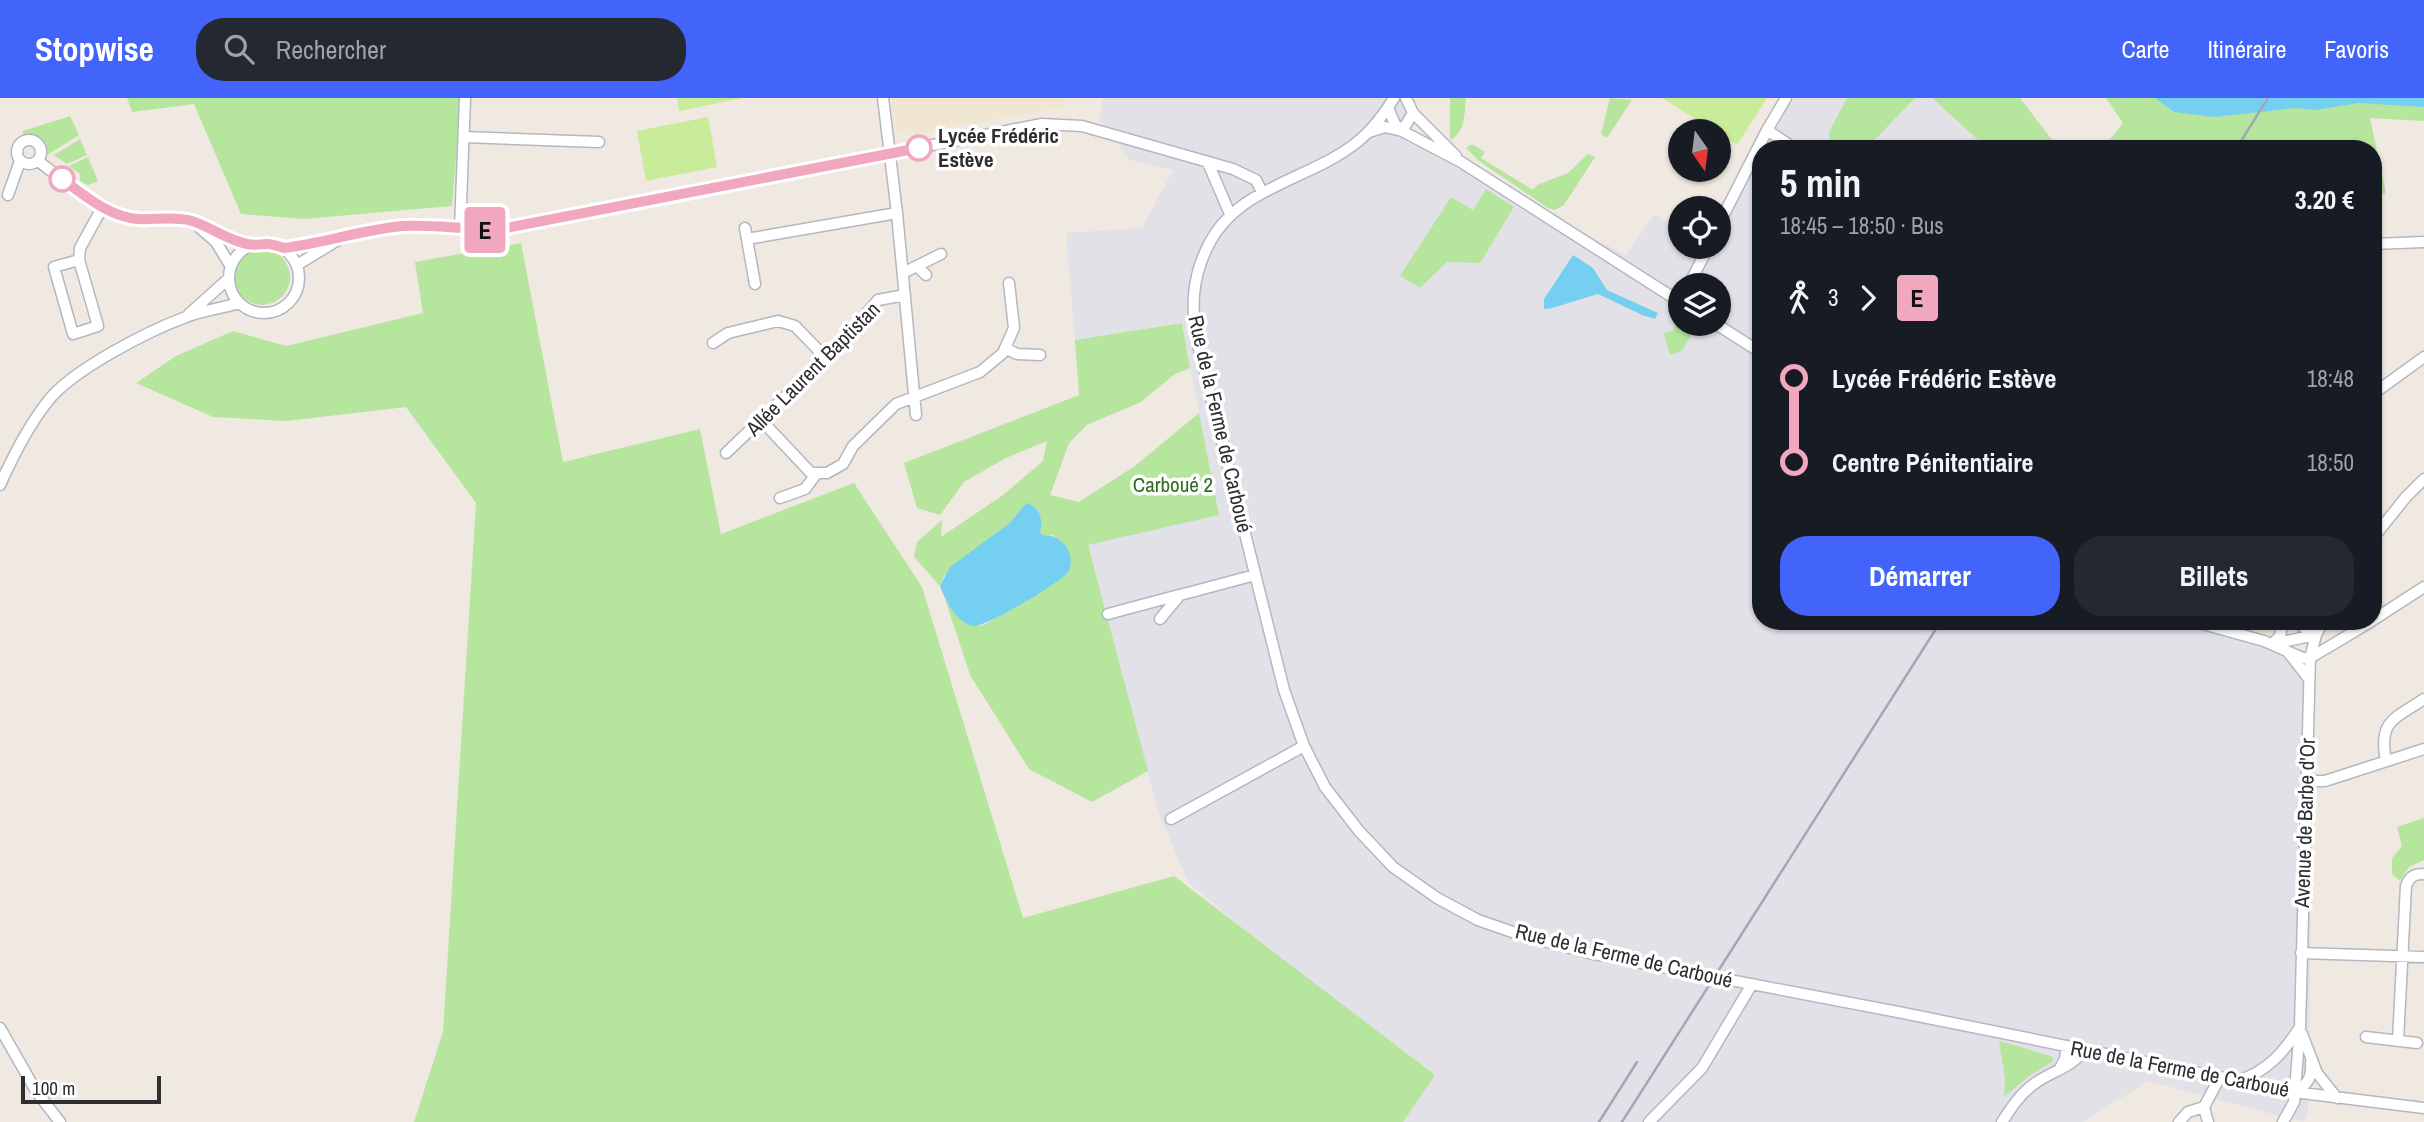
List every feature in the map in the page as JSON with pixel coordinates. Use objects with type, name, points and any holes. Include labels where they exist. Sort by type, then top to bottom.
[{"type":"street","points":[[460,229],[465,98]]},
{"type":"street","points":[[883,98],[916,415]]},
{"type":"street","name":"Rue de la Ferme de Carboué","points":[[1394,98],[1369,132],[1336,156],[1262,192],[1230,215],[1214,232],[1195,281],[1194,321],[1284,690],[1304,746],[1325,787],[1341,810],[1393,867],[1437,898],[1478,920],[1589,953],[2294,1092],[2424,1108]]},
{"type":"street","points":[[1406,98],[1413,113],[1461,162]]},
{"type":"street","points":[[1762,140],[1786,98]]},
{"type":"street","points":[[1402,131],[1395,124],[1388,108],[1401,108],[1413,113]]},
{"type":"street","points":[[1402,131],[1413,113]]},
{"type":"street","points":[[284,248],[297,265],[298,286],[288,304],[276,312],[262,314],[238,303],[230,292],[230,264],[238,253],[261,242],[284,248],[404,226],[506,228],[1042,124],[1082,126],[1244,173],[1256,180],[1262,192]]},
{"type":"street","points":[[1369,132],[1385,127],[1402,131],[1461,162],[1668,294]]},
{"type":"street","points":[[1767,130],[1782,140]]},
{"type":"street","points":[[464,137],[599,142]]},
{"type":"street","points":[[8,195],[20,161],[17,150],[20,143],[28,140],[36,142],[41,149],[38,160],[32,164],[20,161]]},
{"type":"street","points":[[1731,201],[1752,159]]},
{"type":"street","points":[[38,160],[103,208],[135,219],[172,218],[192,221],[250,245]]},
{"type":"street","points":[[1208,163],[1230,215]]},
{"type":"street","points":[[79,260],[54,267],[73,334],[98,327],[79,260],[80,247],[103,208]]},
{"type":"street","points":[[755,284],[746,233],[897,213]]},
{"type":"street","points":[[192,221],[216,242],[230,264]]},
{"type":"street","points":[[297,265],[344,236]]},
{"type":"street","points":[[2382,244],[2424,242]]},
{"type":"street","points":[[903,273],[941,254]]},
{"type":"street","points":[[918,267],[926,275]]},
{"type":"street","points":[[187,316],[228,279]]},
{"type":"street","points":[[762,421],[811,473],[827,473],[843,464],[853,446],[896,404],[980,372],[1003,353],[1014,328],[1009,283]]},
{"type":"street","name":"Allée Laurent Baptistan","points":[[726,453],[826,358],[878,300],[905,295]]},
{"type":"street","points":[[0,485],[29,429],[49,400],[69,380],[140,338],[187,316],[238,303]]},
{"type":"street","points":[[713,343],[727,333],[778,321],[795,326],[826,358]]},
{"type":"street","points":[[1731,334],[1752,347]]},
{"type":"street","points":[[1005,348],[1017,354],[1040,355]]},
{"type":"street","points":[[2382,387],[2424,357]]},
{"type":"street","points":[[780,498],[806,489],[817,473]]},
{"type":"street","points":[[2382,527],[2424,479]]},
{"type":"street","points":[[1108,614],[1255,575]]},
{"type":"street","points":[[2382,614],[2424,587]]},
{"type":"street","points":[[1160,619],[1180,595]]},
{"type":"street","points":[[2223,630],[2272,644],[2303,658],[2311,658],[2357,630]]},
{"type":"street","points":[[2272,644],[2280,636],[2281,630]]},
{"type":"street","points":[[2308,630],[2316,635]]},
{"type":"street","name":"Avenue de Barbe d'Or","points":[[2294,1092],[2300,1027],[2309,679],[2318,630]]},
{"type":"street","points":[[2272,644],[2316,635]]},
{"type":"street","points":[[2286,650],[2309,679]]},
{"type":"street","points":[[2386,761],[2383,741],[2388,725],[2424,699]]},
{"type":"street","points":[[1171,819],[1304,746]]},
{"type":"street","points":[[2307,781],[2325,781],[2424,749]]},
{"type":"street","points":[[2398,1041],[2406,886],[2409,878],[2415,874],[2424,874]]},
{"type":"street","points":[[2301,953],[2424,957]]},
{"type":"street","points":[[1649,1122],[1702,1068],[1752,984]]},
{"type":"street","points":[[2238,1081],[2257,1074],[2274,1061],[2300,1027]]},
{"type":"street","name":"Avenue de Barbe d'Or","points":[[2300,1027],[2317,1073],[2337,1098]]},
{"type":"street","points":[[0,1028],[37,1091],[60,1122]]},
{"type":"street","points":[[2366,1037],[2417,1043]]},
{"type":"street","points":[[2059,1070],[2067,1046]]},
{"type":"street","points":[[2002,1122],[2019,1097],[2034,1083],[2074,1063],[2084,1050]]},
{"type":"street","points":[[2283,1122],[2292,1106],[2294,1092],[2306,1086],[2310,1078],[2310,1056]]},
{"type":"street","points":[[2208,1122],[2204,1107],[2220,1077]]},
{"type":"street","points":[[2179,1122],[2188,1112],[2204,1107]]},
{"type":"shaded area","points":[[892,98],[1066,98],[1064,110],[904,135],[893,127]]},
{"type":"shaded area","points":[[1103,98],[1410,98],[1407,142],[1626,255],[1655,214],[1668,222],[1668,259],[1731,259],[1730,196],[1752,161],[1752,630],[2217,630],[2314,669],[2308,1115],[2303,1122],[2148,1081],[2083,1122],[1402,1122],[1432,1073],[1250,935],[1188,882],[1158,811],[1088,545],[1218,514],[1182,323],[1075,340],[1066,233],[1142,228],[1173,170],[1130,160],[1099,120]]},
{"type":"shaded area","points":[[1793,98],[1847,98],[1829,132],[1830,140],[1766,140]]},
{"type":"shaded area","points":[[1915,98],[1932,98],[1978,140],[1875,140]]},
{"type":"green space","points":[[127,98],[461,98],[452,206],[303,219],[241,214],[194,104],[132,112]]},
{"type":"green space","points":[[677,98],[743,98],[679,111]]},
{"type":"green space","points":[[1450,98],[1466,98],[1462,127],[1450,140]]},
{"type":"green space","points":[[1610,98],[1632,100],[1607,138],[1601,134]]},
{"type":"green space","points":[[1662,98],[1767,98],[1737,145],[1731,141],[1731,119],[1696,119]]},
{"type":"green space","points":[[1847,98],[1915,98],[1875,140],[1830,140],[1829,132]]},
{"type":"green space","points":[[1932,98],[2020,98],[2052,140],[1978,140]]},
{"type":"green space","points":[[2106,98],[2424,98],[2424,121],[2370,118],[2375,140],[2109,140],[2123,123]]},
{"type":"green space","points":[[70,116],[79,135],[47,155],[39,140],[23,134],[23,131]]},
{"type":"green space","points":[[708,117],[717,167],[646,181],[637,131]]},
{"type":"green space","points":[[80,139],[87,155],[67,164],[54,155]]},
{"type":"green space","points":[[1470,145],[1485,152],[1481,158],[1533,190],[1537,185],[1568,173],[1588,154],[1595,157],[1564,205],[1555,210],[1548,208],[1479,161],[1466,148]]},
{"type":"green space","points":[[88,157],[98,181],[88,185],[80,181],[80,174],[69,166]]},
{"type":"green space","points":[[2382,174],[2386,193],[2382,193]]},
{"type":"green space","points":[[1486,189],[1514,207],[1480,263],[1447,262],[1420,288],[1400,276],[1451,197],[1473,210]]},
{"type":"green space","points":[[521,243],[563,462],[700,429],[721,534],[854,483],[922,587],[1023,918],[1174,876],[1435,1075],[1403,1122],[414,1122],[443,1032],[476,503],[406,407],[286,421],[213,417],[136,383],[176,356],[233,331],[286,346],[423,313],[415,262]]},
{"type":"green space","points":[[262,249],[273,251],[282,257],[288,266],[288,288],[282,297],[273,303],[262,305],[251,303],[242,297],[236,288],[234,277],[236,266],[242,257],[251,251]]},
{"type":"green space","name":"Carboué 2","points":[[1182,323],[1190,368],[1175,374],[1141,402],[1087,425],[1069,443],[1050,495],[1079,502],[1135,466],[1199,413],[1219,515],[1088,545],[1148,771],[1092,802],[1029,769],[970,675],[945,599],[963,622],[981,626],[1023,603],[1068,573],[1071,563],[1065,546],[1052,535],[1042,535],[1026,504],[1010,523],[944,576],[940,586],[914,557],[917,542],[942,520],[941,537],[1003,495],[1043,461],[1047,441],[1006,458],[964,482],[940,515],[917,508],[904,463],[1079,395],[1075,340]]},
{"type":"green space","points":[[1668,332],[1668,336],[1690,336],[1682,351],[1670,355],[1664,333]]},
{"type":"green space","points":[[2424,818],[2424,860],[2409,867],[2400,881],[2392,874],[2392,858],[2402,846],[2397,827]]},
{"type":"green space","points":[[1999,1041],[2054,1059],[2004,1097],[2005,1079]]},
{"type":"water","points":[[2155,98],[2424,98],[2424,107],[2359,103],[2316,110],[2296,108],[2214,117],[2174,112]]},
{"type":"water","points":[[1573,255],[1593,268],[1607,290],[1658,313],[1655,319],[1598,294],[1544,309],[1544,299]]},
{"type":"water","points":[[1026,503],[1034,507],[1039,514],[1042,535],[1055,538],[1066,546],[1071,559],[1070,569],[1038,594],[981,625],[974,626],[962,621],[945,598],[940,586],[950,567],[1010,523]]},
{"type":"railway","points":[[2242,140],[2268,98]]},
{"type":"railway","points":[[1622,1122],[1935,630]]},
{"type":"railway","points":[[1599,1122],[1637,1062]]},
{"type":"bus line","name":"E","points":[[62,179],[103,208],[118,214],[135,219],[172,218],[192,221],[236,241],[250,245],[261,242],[284,248],[373,229],[404,226],[471,230],[506,228],[919,148]]},
{"type":"place","name":"Lycée Frédéric Estève","points":[[919,148]]}]
